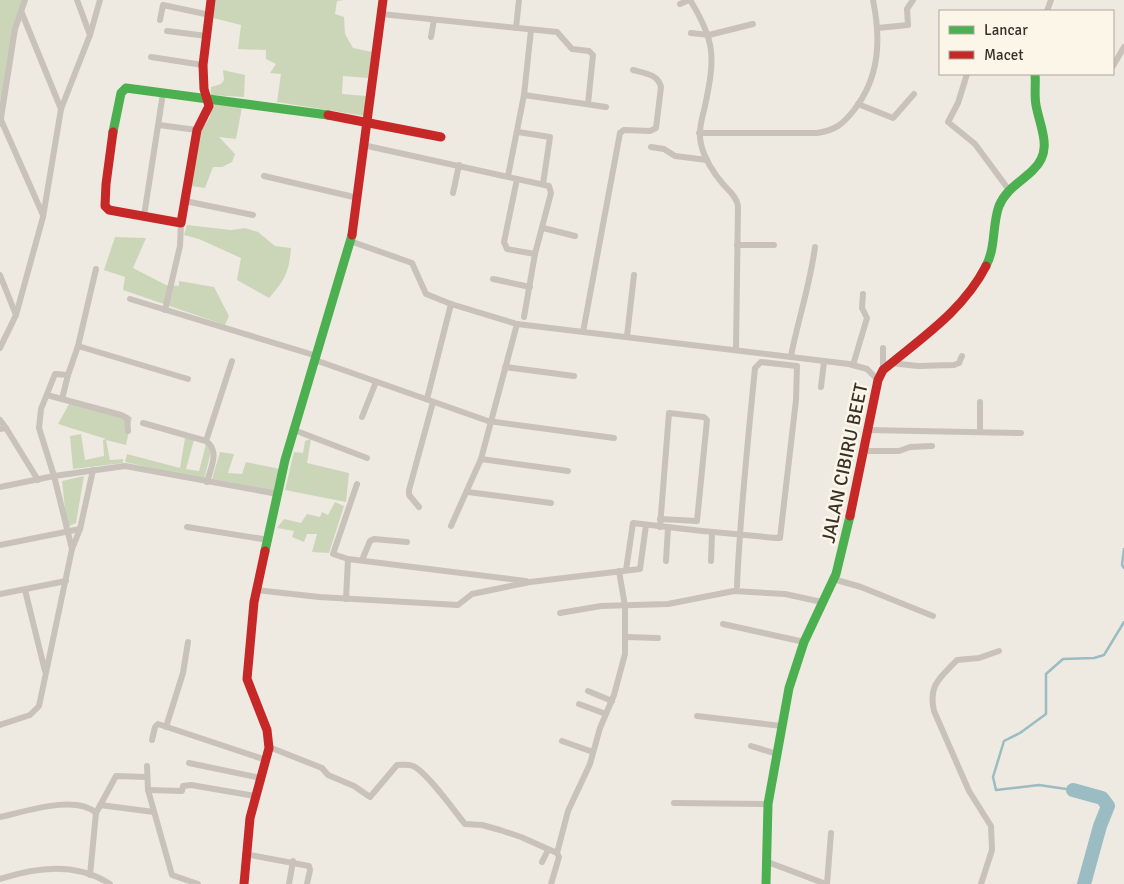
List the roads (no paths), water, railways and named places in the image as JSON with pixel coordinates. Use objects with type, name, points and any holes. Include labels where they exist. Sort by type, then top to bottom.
[{"type":"street","points":[[25,0],[12,45],[0,122],[43,217]]},
{"type":"street","points":[[0,348],[16,315],[43,217],[61,109],[90,35],[100,0]]},
{"type":"street","points":[[211,98],[204,89],[203,65],[212,0]]},
{"type":"street","points":[[244,884],[245,854],[255,796],[269,747],[268,734],[252,699],[247,679],[256,590],[294,430],[350,241],[358,198],[363,145],[383,0]]},
{"type":"street","points":[[516,28],[519,0]]},
{"type":"street","points":[[680,4],[689,0],[709,35],[712,63],[699,133],[701,145],[707,160],[737,200],[736,349]]},
{"type":"street","points":[[699,133],[781,135],[825,132],[844,124],[858,104],[874,73],[877,58],[877,28],[873,0]]},
{"type":"street","points":[[877,28],[908,25],[907,9],[912,0]]},
{"type":"street","points":[[80,2],[90,35]]},
{"type":"street","points":[[160,20],[163,5],[210,15]]},
{"type":"street","points":[[21,10],[61,109]]},
{"type":"street","points":[[381,14],[556,32],[572,49],[591,53],[588,104]]},
{"type":"street","points":[[431,38],[434,20]]},
{"type":"street","points":[[691,33],[709,35],[742,29],[753,24]]},
{"type":"street","points":[[508,176],[524,95],[531,30]]},
{"type":"street","points":[[167,31],[206,36]]},
{"type":"street","points":[[1114,64],[1124,47]]},
{"type":"street","points":[[151,57],[203,65]]},
{"type":"street","points":[[583,332],[620,133],[624,130],[650,131],[656,128],[661,87],[660,81],[654,76],[633,70]]},
{"type":"street","points":[[967,75],[958,103],[948,122],[976,144],[1009,190]]},
{"type":"street","name":"JALAN CIBIRU BEET","points":[[766,884],[765,861],[768,804],[789,688],[804,642],[833,580],[841,554],[878,380],[883,370],[890,363],[947,318],[972,292],[989,260],[999,206],[1009,190],[1031,173],[1043,158],[1045,137],[1036,103],[1036,75]]},
{"type":"street","points":[[181,223],[114,211],[105,206],[111,149],[123,89],[130,88],[211,98],[367,121],[441,137]]},
{"type":"street","points":[[144,216],[163,93]]},
{"type":"street","points":[[858,104],[893,118],[914,94]]},
{"type":"street","points":[[524,95],[606,107]]},
{"type":"street","points":[[165,310],[180,246],[181,223],[197,130],[207,113],[211,98]]},
{"type":"street","points":[[159,125],[197,130]]},
{"type":"street","points":[[518,132],[550,136],[543,184]]},
{"type":"street","points":[[363,145],[543,184],[551,189],[524,317]]},
{"type":"street","points":[[651,148],[664,149],[675,156],[707,160]]},
{"type":"street","points":[[453,193],[459,165]]},
{"type":"street","points":[[264,176],[358,198]]},
{"type":"street","points":[[517,179],[504,242],[507,249],[536,254]]},
{"type":"street","points":[[185,201],[253,215]]},
{"type":"street","points":[[542,228],[575,236]]},
{"type":"street","points":[[350,241],[412,264],[426,294],[451,304],[517,324],[627,336],[703,348],[736,349],[853,365],[867,369],[878,380]]},
{"type":"street","points":[[737,245],[774,245]]},
{"type":"street","points":[[556,853],[568,811],[612,701],[626,654],[622,571],[633,523],[712,533],[778,538],[782,536],[797,366],[795,357],[797,325],[810,281],[815,247]]},
{"type":"street","points":[[62,399],[78,346],[96,269]]},
{"type":"street","points":[[0,275],[16,315]]},
{"type":"street","points":[[627,336],[634,275]]},
{"type":"street","points":[[493,279],[530,288]]},
{"type":"street","points":[[853,365],[867,318],[862,308],[863,294]]},
{"type":"street","points":[[130,299],[316,358],[376,382],[492,422],[614,438]]},
{"type":"street","points":[[419,507],[409,494],[409,490],[451,304]]},
{"type":"street","points":[[451,526],[468,492],[480,459],[492,422],[517,324]]},
{"type":"street","points":[[78,346],[188,380]]},
{"type":"street","points":[[883,348],[883,370]]},
{"type":"street","points":[[890,363],[918,366],[954,365],[959,363],[962,356]]},
{"type":"street","points":[[206,441],[232,361]]},
{"type":"street","points":[[737,586],[739,535],[756,365],[760,362],[797,366]]},
{"type":"street","points":[[821,387],[824,362]]},
{"type":"street","points":[[505,367],[574,376]]},
{"type":"street","points":[[68,375],[55,374],[39,419],[72,549]]},
{"type":"street","points":[[362,417],[376,382]]},
{"type":"street","points":[[46,395],[127,418],[128,431]]},
{"type":"street","points":[[980,402],[980,431]]},
{"type":"street","points":[[660,519],[697,521],[707,420],[704,417],[669,414],[660,519],[660,527]]},
{"type":"street","points":[[0,420],[3,429],[38,480]]},
{"type":"street","points":[[144,423],[206,441],[213,446],[214,454],[207,482]]},
{"type":"street","points":[[294,430],[367,458]]},
{"type":"street","points":[[868,430],[1021,433]]},
{"type":"street","points":[[864,451],[899,451],[910,447],[932,446]]},
{"type":"street","points":[[480,459],[568,471]]},
{"type":"street","points":[[0,487],[54,476],[125,466],[278,494]]},
{"type":"street","points":[[0,723],[36,712],[39,706],[72,549],[80,529],[93,470]]},
{"type":"street","points":[[357,484],[333,554],[348,559],[530,582]]},
{"type":"street","points":[[468,492],[551,503]]},
{"type":"street","points":[[256,590],[346,599],[454,606],[462,604],[472,594],[530,582],[640,569],[646,525]]},
{"type":"street","points":[[187,527],[269,540]]},
{"type":"street","points":[[666,561],[668,528]]},
{"type":"street","points":[[0,546],[80,529]]},
{"type":"street","points":[[711,561],[712,533]]},
{"type":"street","points":[[362,560],[370,541],[374,539],[407,542]]},
{"type":"street","points":[[346,599],[348,559]]},
{"type":"street","points":[[833,580],[861,587],[933,616]]},
{"type":"street","points":[[0,594],[66,581]]},
{"type":"street","points":[[25,590],[45,673]]},
{"type":"street","points":[[560,613],[601,606],[668,604],[734,591],[785,594],[822,602]]},
{"type":"street","points":[[722,624],[804,642]]},
{"type":"street","points":[[626,636],[658,638]]},
{"type":"street","points":[[166,727],[183,673],[188,642]]},
{"type":"street","points":[[981,884],[992,850],[991,826],[969,791],[934,711],[930,697],[932,688],[957,660],[979,658],[999,651]]},
{"type":"street","points":[[588,691],[612,701]]},
{"type":"street","points":[[579,704],[606,714]]},
{"type":"street","points":[[697,716],[782,726]]},
{"type":"street","points":[[152,740],[156,725],[266,760]]},
{"type":"street","points":[[562,740],[593,752]]},
{"type":"street","points":[[750,746],[777,754]]},
{"type":"street","points":[[269,747],[322,768],[328,775],[354,786],[370,797],[397,765],[413,766],[430,781],[464,824],[482,825],[507,832],[556,853],[559,857],[550,884]]},
{"type":"street","points":[[189,763],[261,778]]},
{"type":"street","points":[[147,766],[148,790],[172,875],[198,884]]},
{"type":"street","points":[[90,875],[96,813],[100,805],[118,774],[146,777]]},
{"type":"street","points":[[148,790],[182,791],[183,786],[191,785],[255,796]]},
{"type":"street","points":[[674,803],[768,804]]},
{"type":"street","points":[[0,817],[71,804],[84,805],[96,813]]},
{"type":"street","points":[[100,805],[154,812]]},
{"type":"street","points":[[765,861],[826,884],[831,833]]},
{"type":"street","points":[[542,862],[548,850]]},
{"type":"street","points":[[245,854],[293,862],[310,867],[307,884]]},
{"type":"street","points":[[289,884],[293,862]]},
{"type":"street","points":[[0,879],[51,868],[90,875],[110,884]]},
{"type":"waterway","points":[[1124,549],[1122,565],[1124,568]]},
{"type":"waterway","points":[[1073,790],[1039,785],[996,790],[993,777],[1004,741],[1020,733],[1046,714],[1046,674],[1063,659],[1094,658],[1104,655],[1124,622]]},
{"type":"waterway","points":[[1073,790],[1102,798],[1108,806],[1100,826],[1084,884]]}]
